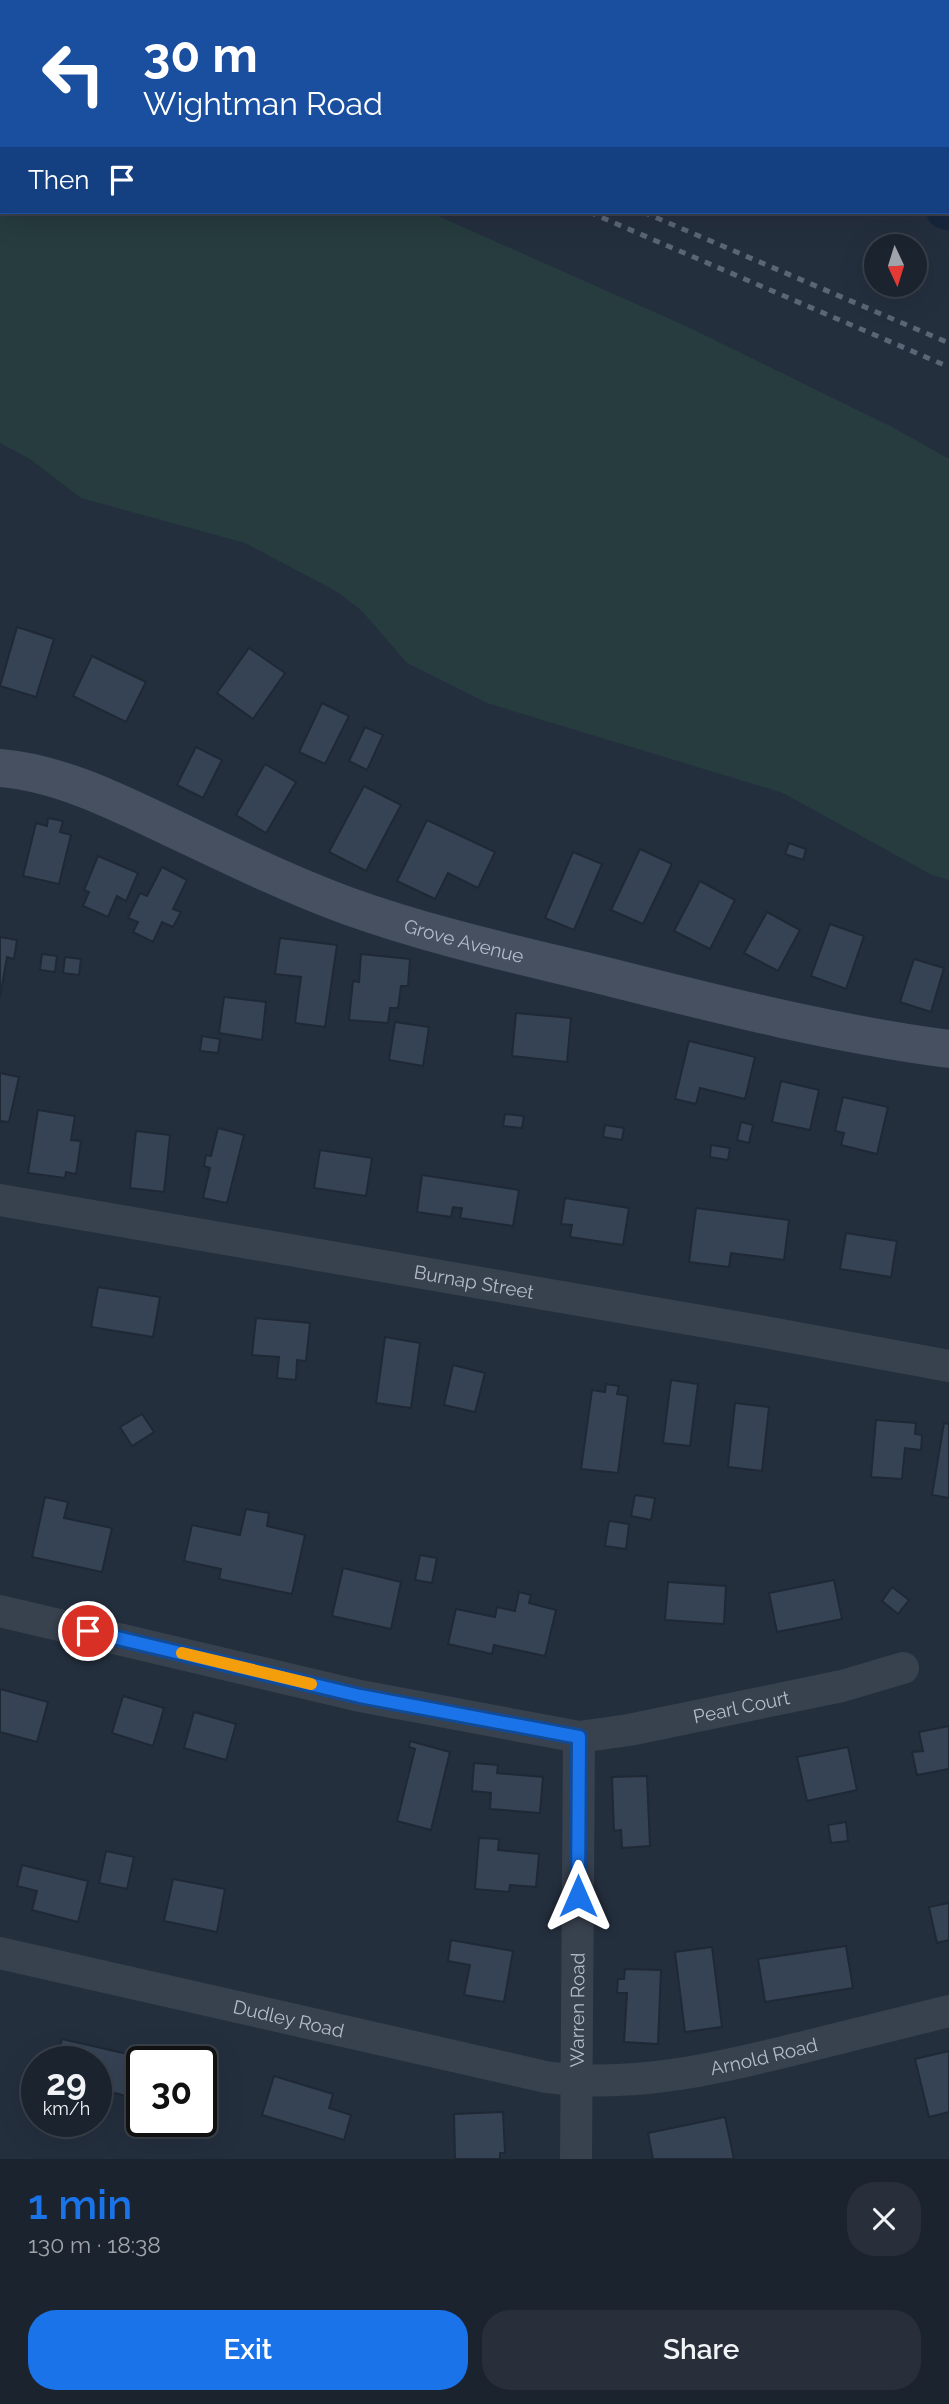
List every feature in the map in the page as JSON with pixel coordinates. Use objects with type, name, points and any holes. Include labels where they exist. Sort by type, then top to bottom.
[{"type":"street","name":"Grove Avenue","points":[[0,768],[45,776],[104,797],[270,875],[380,917],[467,942],[736,1009],[854,1035],[949,1049]]},
{"type":"street","name":"Burnap Street","points":[[0,1200],[746,1328],[949,1366]]},
{"type":"street","name":"Pearl Court","points":[[0,1611],[360,1696],[579,1737],[629,1730],[842,1686],[902,1668]]},
{"type":"street","name":"Warren Road","points":[[576,2159],[579,1737]]},
{"type":"street","name":"Dudley Road","points":[[0,1953],[533,2074],[577,2081]]},
{"type":"street","name":"Arnold Road","points":[[577,2081],[627,2081],[717,2067],[949,2011]]},
{"type":"green space","points":[[0,214],[434,214],[688,327],[894,428],[949,459],[949,880],[932,875],[783,793],[487,703],[407,663],[362,611],[336,591],[245,543],[81,498],[30,459],[0,443]]},
{"type":"building","points":[[17,627],[54,639],[36,697],[0,686]]},
{"type":"building","points":[[249,648],[285,673],[253,719],[217,693]]},
{"type":"building","points":[[92,656],[146,682],[126,722],[73,696]]},
{"type":"building","points":[[322,703],[349,716],[325,764],[299,752]]},
{"type":"building","points":[[365,727],[383,735],[367,770],[349,761]]},
{"type":"building","points":[[196,747],[222,760],[203,798],[177,785]]},
{"type":"building","points":[[265,764],[296,782],[266,833],[236,815]]},
{"type":"building","points":[[364,786],[401,805],[366,871],[329,852]]},
{"type":"building","points":[[48,818],[63,821],[60,832],[71,835],[59,884],[23,876],[36,823],[47,826]]},
{"type":"building","points":[[427,820],[495,852],[478,888],[448,873],[435,899],[397,881]]},
{"type":"building","points":[[789,843],[806,849],[803,860],[785,854]]},
{"type":"building","points":[[640,849],[672,864],[643,924],[611,910]]},
{"type":"building","points":[[573,852],[602,864],[574,930],[545,918]]},
{"type":"building","points":[[98,856],[138,873],[126,901],[117,896],[108,917],[83,906],[89,892],[84,890]]},
{"type":"building","points":[[162,867],[187,880],[173,909],[181,912],[173,927],[162,922],[153,942],[133,932],[138,922],[128,918],[140,893],[147,896]]},
{"type":"building","points":[[700,881],[735,900],[710,949],[674,931]]},
{"type":"building","points":[[767,912],[800,930],[778,971],[744,953]]},
{"type":"building","points":[[830,924],[864,936],[846,989],[811,976]]},
{"type":"building","points":[[0,937],[17,940],[14,959],[7,957],[0,998]]},
{"type":"building","points":[[280,938],[337,945],[325,1027],[295,1023],[301,977],[275,974]]},
{"type":"building","points":[[42,954],[57,956],[55,972],[40,970]]},
{"type":"building","points":[[361,954],[410,959],[408,986],[401,986],[398,1008],[390,1008],[388,1023],[349,1020],[353,981],[359,982]]},
{"type":"building","points":[[65,957],[81,959],[79,975],[63,973]]},
{"type":"building","points":[[914,959],[944,968],[931,1012],[900,1002]]},
{"type":"building","points":[[224,997],[266,1002],[262,1040],[219,1033]]},
{"type":"building","points":[[516,1013],[571,1018],[567,1062],[512,1056]]},
{"type":"building","points":[[395,1022],[429,1027],[423,1066],[389,1060]]},
{"type":"building","points":[[202,1036],[220,1039],[218,1053],[200,1051]]},
{"type":"building","points":[[689,1041],[755,1057],[745,1099],[700,1088],[696,1104],[675,1099]]},
{"type":"building","points":[[0,1073],[19,1077],[9,1122],[0,1123]]},
{"type":"building","points":[[781,1081],[819,1090],[810,1130],[772,1122]]},
{"type":"building","points":[[843,1097],[888,1107],[877,1154],[841,1145],[844,1133],[835,1131]]},
{"type":"building","points":[[38,1110],[75,1116],[71,1140],[81,1141],[76,1174],[66,1172],[65,1178],[28,1173]]},
{"type":"building","points":[[505,1114],[524,1116],[522,1128],[503,1126]]},
{"type":"building","points":[[741,1122],[753,1125],[749,1143],[737,1140]]},
{"type":"building","points":[[605,1125],[624,1128],[622,1140],[603,1137]]},
{"type":"building","points":[[218,1128],[244,1135],[227,1203],[203,1198],[210,1168],[204,1166],[206,1155],[211,1156]]},
{"type":"building","points":[[136,1131],[170,1135],[164,1192],[130,1188]]},
{"type":"building","points":[[711,1145],[730,1148],[728,1160],[710,1157]]},
{"type":"building","points":[[320,1150],[372,1158],[366,1196],[314,1188]]},
{"type":"building","points":[[422,1175],[519,1190],[513,1226],[460,1218],[462,1208],[453,1207],[451,1217],[417,1212]]},
{"type":"building","points":[[565,1198],[629,1208],[623,1245],[570,1237],[572,1225],[561,1224]]},
{"type":"building","points":[[696,1208],[789,1220],[784,1260],[731,1253],[729,1267],[689,1262]]},
{"type":"building","points":[[846,1233],[897,1241],[891,1277],[840,1269]]},
{"type":"building","points":[[98,1287],[160,1297],[153,1337],[91,1327]]},
{"type":"building","points":[[256,1318],[310,1323],[306,1361],[297,1360],[296,1380],[277,1378],[279,1357],[252,1355]]},
{"type":"building","points":[[385,1337],[420,1343],[411,1408],[376,1403]]},
{"type":"building","points":[[453,1365],[485,1373],[475,1412],[444,1405]]},
{"type":"building","points":[[671,1380],[698,1384],[690,1446],[663,1443]]},
{"type":"building","points":[[606,1384],[619,1386],[617,1394],[628,1396],[618,1473],[581,1469],[592,1390],[605,1392]]},
{"type":"building","points":[[735,1403],[769,1407],[762,1471],[728,1467]]},
{"type":"building","points":[[142,1414],[154,1432],[132,1446],[120,1427]]},
{"type":"building","points":[[876,1420],[916,1423],[915,1434],[922,1435],[921,1450],[905,1448],[902,1479],[871,1477]]},
{"type":"building","points":[[944,1423],[949,1424],[949,1498],[932,1495]]},
{"type":"building","points":[[635,1495],[655,1498],[651,1520],[631,1516]]},
{"type":"building","points":[[45,1497],[68,1502],[64,1518],[112,1528],[102,1572],[32,1557]]},
{"type":"building","points":[[246,1509],[269,1513],[267,1526],[305,1535],[292,1594],[219,1579],[221,1569],[184,1561],[192,1525],[240,1535]]},
{"type":"building","points":[[609,1521],[629,1524],[626,1549],[605,1546]]},
{"type":"building","points":[[420,1555],[437,1558],[432,1583],[415,1580]]},
{"type":"building","points":[[343,1568],[401,1582],[391,1629],[332,1616]]},
{"type":"building","points":[[834,1580],[842,1619],[777,1632],[769,1593]]},
{"type":"building","points":[[668,1582],[726,1586],[724,1624],[665,1620]]},
{"type":"building","points":[[892,1587],[909,1600],[898,1614],[882,1601]]},
{"type":"building","points":[[519,1592],[531,1595],[529,1603],[556,1610],[545,1656],[494,1645],[492,1654],[448,1644],[456,1609],[495,1617],[497,1607],[515,1611]]},
{"type":"building","points":[[0,1689],[48,1702],[37,1742],[0,1732]]},
{"type":"building","points":[[123,1696],[164,1708],[153,1746],[112,1733]]},
{"type":"building","points":[[194,1712],[236,1724],[226,1760],[184,1748]]},
{"type":"building","points":[[949,1726],[949,1769],[917,1775],[912,1752],[923,1751],[919,1732]]},
{"type":"building","points":[[410,1741],[450,1752],[431,1830],[397,1821],[415,1749],[409,1747]]},
{"type":"building","points":[[848,1747],[857,1790],[807,1801],[797,1757]]},
{"type":"building","points":[[474,1763],[498,1765],[497,1773],[543,1777],[540,1813],[490,1809],[491,1793],[472,1791]]},
{"type":"building","points":[[647,1776],[650,1846],[622,1848],[621,1830],[614,1831],[612,1777]]},
{"type":"building","points":[[846,1822],[848,1841],[831,1843],[828,1825]]},
{"type":"building","points":[[479,1838],[499,1839],[498,1850],[539,1854],[536,1887],[510,1885],[509,1892],[475,1889]]},
{"type":"building","points":[[106,1851],[134,1857],[127,1889],[99,1883]]},
{"type":"building","points":[[22,1865],[88,1881],[78,1922],[32,1910],[37,1891],[17,1886]]},
{"type":"building","points":[[173,1879],[225,1889],[217,1932],[164,1921]]},
{"type":"building","points":[[949,1903],[949,1940],[937,1943],[929,1907]]},
{"type":"building","points":[[451,1940],[513,1951],[504,2002],[464,1995],[470,1965],[448,1961]]},
{"type":"building","points":[[846,1946],[853,1988],[765,2002],[758,1959]]},
{"type":"building","points":[[712,1947],[722,2027],[685,2032],[675,1952]]},
{"type":"building","points":[[625,1969],[661,1970],[658,2044],[624,2042],[627,1993],[617,1993],[618,1979],[624,1979]]},
{"type":"building","points":[[62,2039],[92,2046],[60,2046]]},
{"type":"building","points":[[112,2050],[126,2054],[126,2096],[112,2092]]},
{"type":"building","points":[[949,2051],[949,2112],[929,2117],[915,2059]]},
{"type":"building","points":[[274,2076],[333,2094],[329,2108],[351,2115],[344,2140],[262,2115]]},
{"type":"building","points":[[503,2112],[505,2153],[500,2153],[500,2159],[455,2159],[454,2114]]},
{"type":"building","points":[[725,2117],[734,2159],[653,2159],[648,2133]]},
{"type":"railway","points":[[594,214],[949,367]]},
{"type":"railway","points":[[648,214],[949,343]]},
{"type":"slow traffic","points":[[182,1653],[311,1684]]},
{"type":"route","points":[[88,1631],[360,1696],[579,1737],[578,1896]]}]
